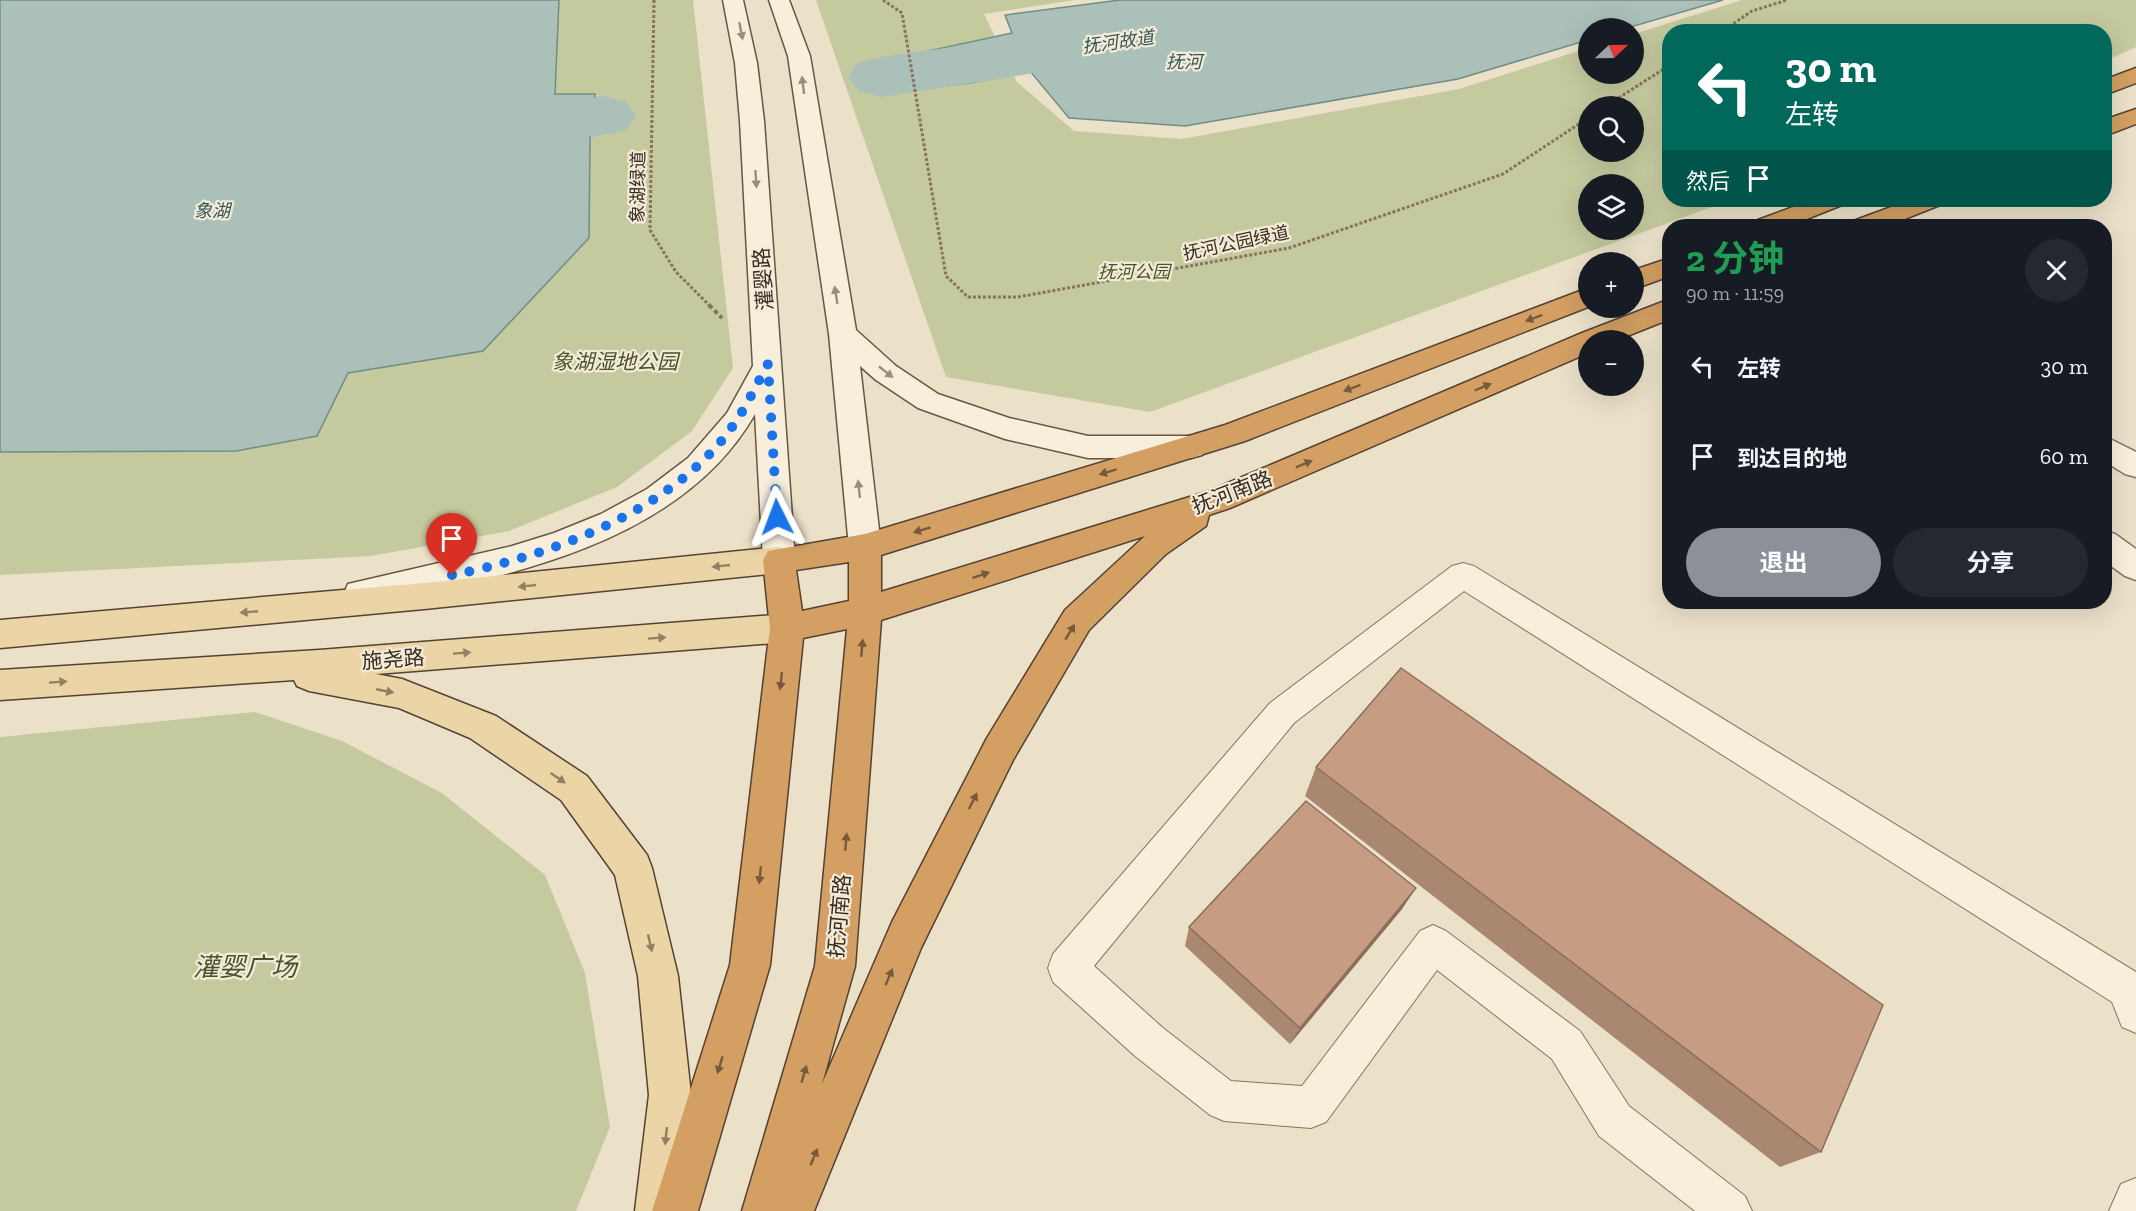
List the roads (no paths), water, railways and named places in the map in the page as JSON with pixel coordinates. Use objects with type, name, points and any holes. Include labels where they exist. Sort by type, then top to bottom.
[{"type":"highway","points":[[2112,85],[2136,75]]},
{"type":"highway","points":[[2112,126],[2136,116]]},
{"type":"highway","points":[[1785,219],[1815,207]]},
{"type":"highway","points":[[1883,219],[1913,207]]},
{"type":"highway","points":[[1644,276],[1662,269]]},
{"type":"highway","points":[[675,1211],[750,965],[786,628],[779,560],[865,547],[1235,433],[1578,301]]},
{"type":"highway","name":"抚河南路","points":[[1617,330],[1662,311]]},
{"type":"highway","name":"抚河南路","points":[[786,628],[865,611],[1219,500],[1578,346]]},
{"type":"highway","points":[[791,1211],[906,936],[1000,749],[1077,620],[1155,545],[1219,500]]},
{"type":"highway","name":"抚河南路","points":[[765,1211],[835,966],[865,611],[865,547]]},
{"type":"main road","name":"灌婴路","points":[[733,0],[746,63],[753,121],[779,560]]},
{"type":"main road","points":[[779,0],[799,56],[843,333],[865,547]]},
{"type":"main road","points":[[843,333],[885,373],[928,401],[1005,428],[1088,447],[1191,447]]},
{"type":"main road","points":[[283,609],[474,571],[546,550],[656,499],[694,470],[732,428],[768,364]]},
{"type":"main road","points":[[2112,452],[2136,466]]},
{"type":"main road","points":[[2112,549],[2136,567]]},
{"type":"main road","points":[[0,634],[283,609],[779,560]]},
{"type":"main road","name":"施尧路","points":[[0,685],[266,668],[786,628]]},
{"type":"main road","points":[[266,668],[402,694],[483,727],[574,788],[633,868],[658,976],[670,1095],[658,1211]]},
{"type":"lane","points":[[1730,1211],[1614,1121],[1566,1045],[1433,944],[1311,1107],[1224,1101],[1149,1042],[1067,968],[1282,712],[1463,575],[2127,988],[2136,1013]]},
{"type":"lane","points":[[2131,1211],[2136,1199]]},
{"type":"water","name":"象湖","points":[[0,0],[559,0],[555,94],[595,94],[590,140],[589,238],[483,351],[348,373],[317,436],[236,451],[0,452]]},
{"type":"water","name":"抚河","points":[[1120,0],[1723,0],[1644,23],[1644,18],[1578,18],[1578,43],[1458,79],[1185,126],[1069,118],[1030,71],[970,83],[894,92],[891,59],[1012,33],[1005,15]]},
{"type":"waterway","name":"抚河故道","points":[[881,77],[1023,56]]},
{"type":"waterway","name":"抚河故道","points":[[593,117],[602,116]]},
{"type":"park label","name":"抚河公园","points":[[1134,272]]},
{"type":"park label","name":"象湖湿地公园","points":[[615,361]]},
{"type":"park label","name":"灌婴广场","points":[[245,967]]}]
